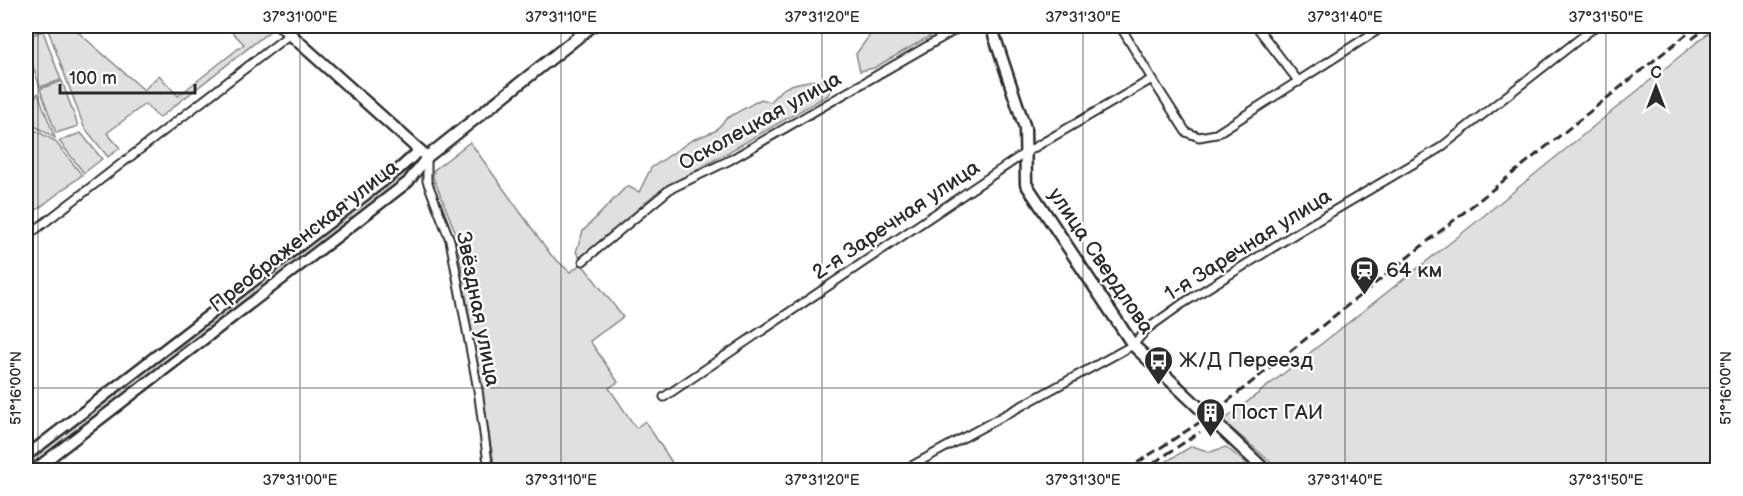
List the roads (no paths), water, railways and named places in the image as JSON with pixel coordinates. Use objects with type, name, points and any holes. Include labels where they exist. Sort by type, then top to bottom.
[{"type":"main road","points":[[281,26],[424,153]]},
{"type":"main road","name":"Преображенская улица","points":[[424,153],[592,26]]},
{"type":"main road","name":"улица Свердлова","points":[[991,26],[1025,128],[1026,184],[1133,345],[1265,471]]},
{"type":"street","name":"Осколецкая улица","points":[[583,261],[670,189],[730,160],[962,26]]},
{"type":"street","points":[[1120,26],[1186,132],[1199,137],[1216,134],[1383,26]]},
{"type":"street","points":[[1256,26],[1299,82]]},
{"type":"street","name":"1-я Заречная улица","points":[[904,471],[1133,345],[1147,329],[1182,304],[1440,148],[1596,26]]},
{"type":"street","points":[[26,237],[291,34]]},
{"type":"street","name":"2-я Заречная улица","points":[[664,397],[1025,153],[1152,79]]},
{"type":"street","name":"Преображенская улица","points":[[26,456],[399,169],[424,153]]},
{"type":"street","name":"Преображенская улица","points":[[34,471],[408,182],[424,153]]},
{"type":"street","name":"Звёздная улица","points":[[424,153],[427,181],[450,240],[478,390],[489,471]]},
{"type":"railway","points":[[1126,470],[1208,417],[1697,26]]},
{"type":"railway","points":[[1692,39],[1709,26]]},
{"type":"railway","points":[[1143,470],[1200,432]]},
{"type":"place","name":"64 км","points":[[1365,296]]},
{"type":"place","name":"Ж/Д Переезд","points":[[1158,386]]},
{"type":"place","name":"Пост ГАИ","points":[[1210,438]]}]
